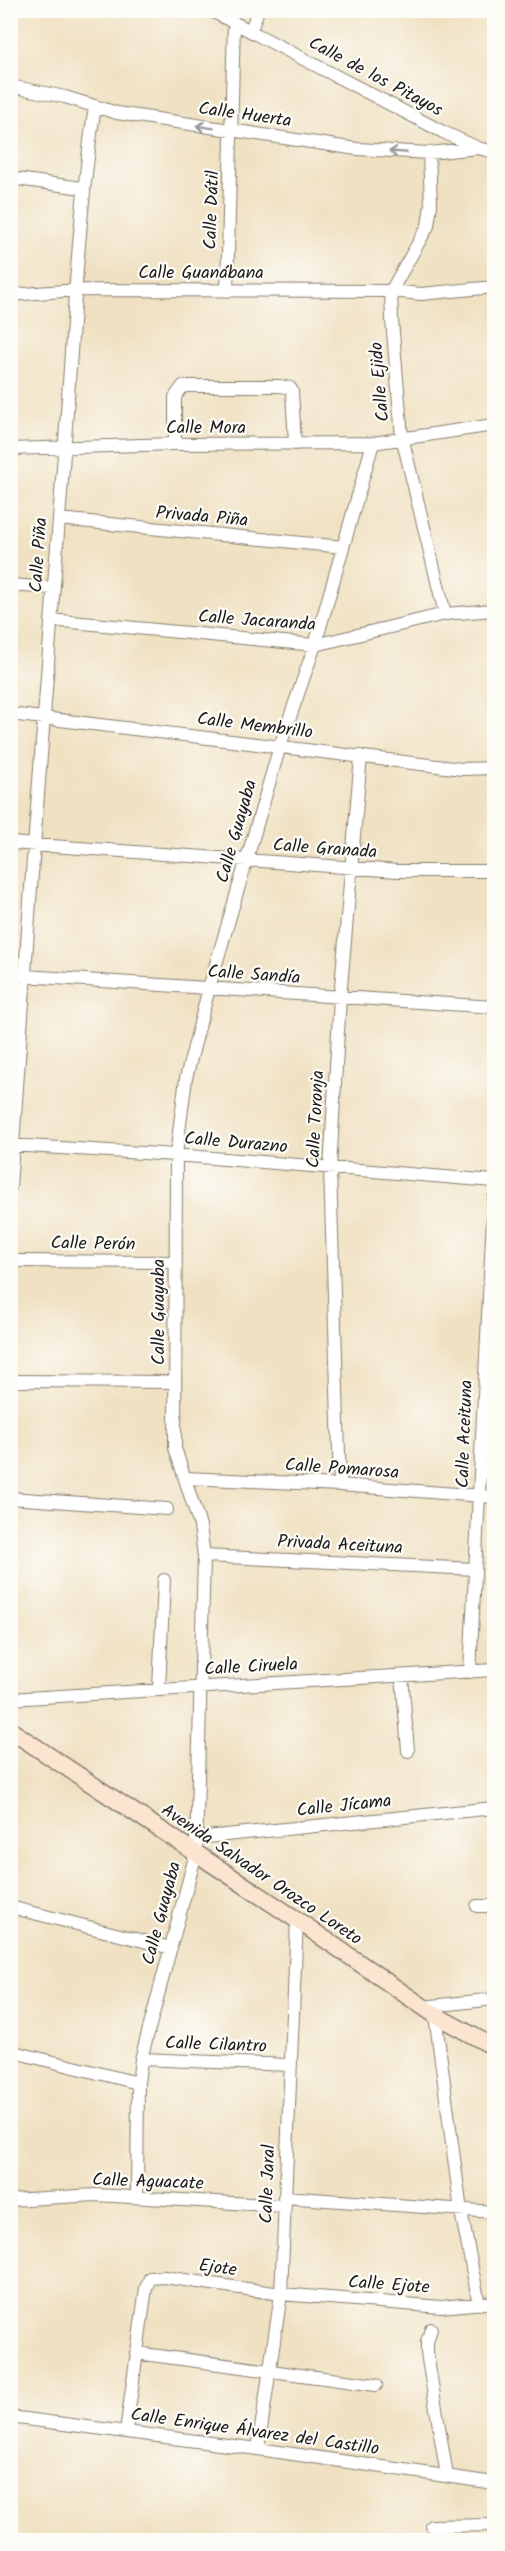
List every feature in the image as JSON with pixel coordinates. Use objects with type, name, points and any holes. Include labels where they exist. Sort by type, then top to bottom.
[{"type":"street","name":"Calle de los Pitayos","points":[[210,10],[478,148],[495,152]]},
{"type":"street","points":[[251,30],[258,10]]},
{"type":"street","name":"Calle Dátil","points":[[227,291],[234,22]]},
{"type":"street","name":"Calle Huerta","points":[[10,86],[65,97],[117,113],[357,149],[429,153],[478,148]]},
{"type":"street","name":"Calle Piña","points":[[10,1187],[33,845],[77,290],[82,188],[94,106]]},
{"type":"street","points":[[391,291],[428,226],[431,216],[429,153]]},
{"type":"street","points":[[10,178],[82,188]]},
{"type":"street","name":"Calle Guanábana","points":[[10,295],[77,290],[391,291],[421,294],[495,287]]},
{"type":"street","name":"Calle Ejido","points":[[391,291],[402,437],[445,614]]},
{"type":"street","points":[[175,444],[175,397],[179,388],[187,386],[290,388],[295,444]]},
{"type":"street","name":"Calle Mora","points":[[10,449],[175,444],[373,443],[495,425]]},
{"type":"street","name":"Calle Guayaba","points":[[137,2197],[138,2083],[141,2059],[196,1845],[204,1556],[200,1526],[175,1448],[176,1155],[186,1078],[209,988],[246,861],[280,746],[315,645],[373,443]]},
{"type":"street","name":"Privada Piña","points":[[59,519],[343,547]]},
{"type":"street","points":[[10,585],[53,588]]},
{"type":"street","name":"Calle Jacaranda","points":[[51,620],[315,645],[445,614],[495,610]]},
{"type":"street","name":"Calle Membrillo","points":[[10,714],[462,769],[495,768]]},
{"type":"street","name":"Calle Toronja","points":[[340,1485],[330,1168],[340,998],[361,756]]},
{"type":"street","name":"Calle Granada","points":[[10,843],[398,872],[495,871]]},
{"type":"street","name":"Calle Sandía","points":[[10,975],[495,1007]]},
{"type":"street","name":"Calle Durazno","points":[[12,1145],[176,1155],[495,1181]]},
{"type":"street","name":"Calle Aceituna","points":[[470,1672],[479,1496],[490,1360],[495,1198]]},
{"type":"street","name":"Calle Perón","points":[[10,1260],[176,1262]]},
{"type":"street","points":[[10,1381],[175,1382]]},
{"type":"street","name":"Calle Pomarosa","points":[[186,1478],[340,1485],[495,1497]]},
{"type":"street","points":[[10,1498],[167,1509]]},
{"type":"street","name":"Privada Aceituna","points":[[204,1556],[475,1569]]},
{"type":"street","points":[[159,1689],[165,1581]]},
{"type":"street","name":"Calle Ciruela","points":[[10,1699],[495,1670]]},
{"type":"street","points":[[402,1676],[408,1751]]},
{"type":"street","name":"Avenida Salvador Orozco Loreto","points":[[10,1730],[196,1845],[297,1920],[429,2011],[495,2046]]},
{"type":"street","name":"Calle Jícama","points":[[196,1845],[495,1808]]},
{"type":"street","points":[[477,1906],[495,1906]]},
{"type":"street","points":[[10,1907],[171,1948]]},
{"type":"street","name":"Calle Jaral","points":[[258,2449],[281,2294],[297,1920]]},
{"type":"street","points":[[478,2304],[429,2011],[495,1999]]},
{"type":"street","points":[[10,2051],[138,2083]]},
{"type":"street","name":"Calle Cilantro","points":[[141,2059],[289,2065]]},
{"type":"street","name":"Calle Aguacate","points":[[10,2200],[96,2195],[495,2212]]},
{"type":"street","name":"Ejote","points":[[136,2353],[146,2288],[150,2278],[164,2277],[281,2294]]},
{"type":"street","name":"Calle Ejote","points":[[281,2294],[441,2307],[495,2302]]},
{"type":"street","points":[[432,2329],[427,2353],[447,2476]]},
{"type":"street","points":[[126,2431],[136,2353],[376,2385]]},
{"type":"street","name":"Calle Enrique Álvarez del Castillo","points":[[10,2416],[495,2483]]},
{"type":"street","points":[[432,2526],[495,2525]]}]
